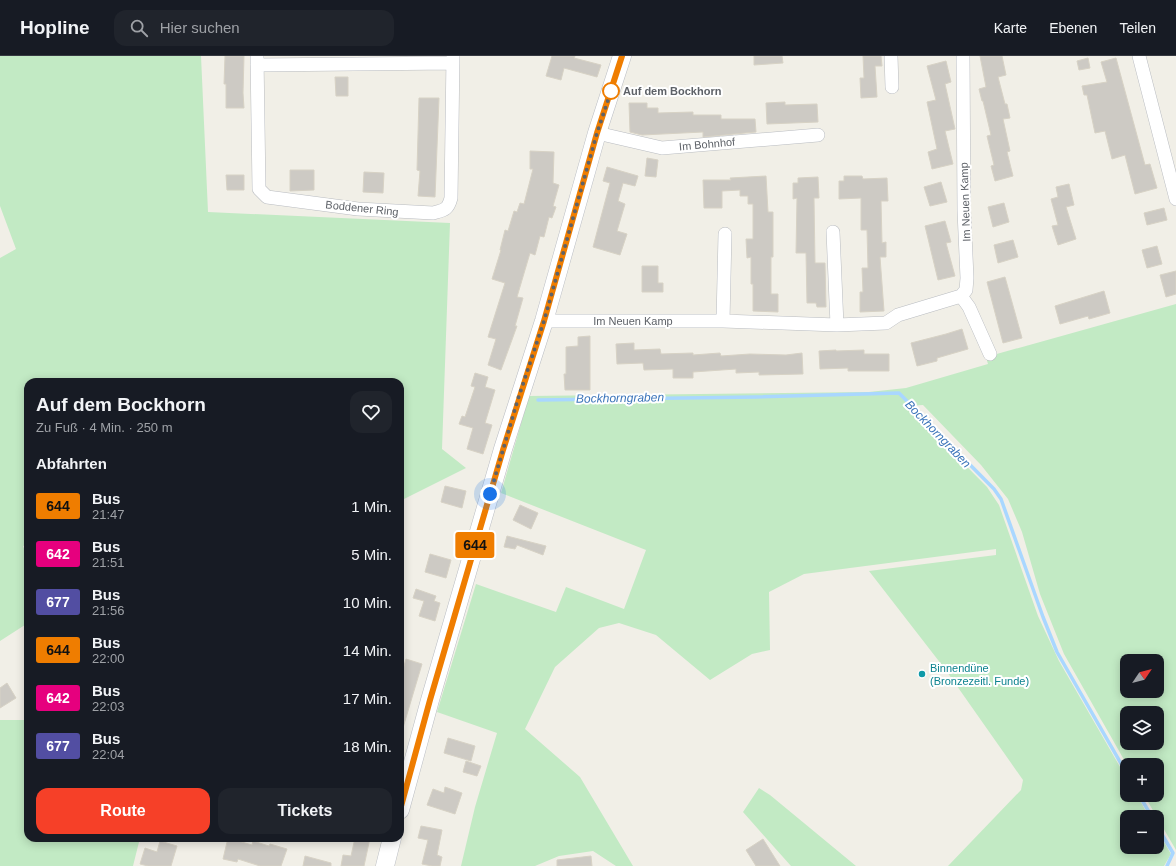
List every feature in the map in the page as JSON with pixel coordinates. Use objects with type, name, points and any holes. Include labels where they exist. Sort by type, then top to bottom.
[{"type":"street","points":[[404,795],[430,700],[503,450],[544,321],[597,133],[622,56]]},
{"type":"street","points":[[891,56],[892,87]]},
{"type":"street","name":"Im Neuen Kamp","points":[[544,321],[723,321],[837,325],[886,323],[898,315],[961,296],[966,290],[967,278],[964,211],[963,56]]},
{"type":"street","points":[[1139,56],[1176,199]]},
{"type":"street","points":[[257,60],[453,60]]},
{"type":"street","name":"Boddener Ring","points":[[257,60],[259,189],[267,197],[358,209],[433,213],[444,210],[449,205],[451,198],[453,60]]},
{"type":"street","name":"Im Bohnhof","points":[[597,133],[662,148],[818,134]]},
{"type":"street","points":[[833,232],[837,325]]},
{"type":"street","points":[[723,321],[725,234]]},
{"type":"street","points":[[961,296],[969,306],[990,354]]},
{"type":"street","points":[[385,866],[391,842]]},
{"type":"green space","points":[[0,56],[201,56],[208,212],[450,223],[442,449],[466,468],[404,499],[404,378],[24,378],[24,626],[0,641],[0,258],[16,249],[0,206]]},
{"type":"green space","points":[[1176,304],[1176,850],[1164,829],[1164,810],[1153,810],[1148,802],[1164,802],[1164,758],[1123,758],[1064,654],[1040,594],[1022,532],[1008,499],[981,465],[923,405],[907,406],[987,487],[999,505],[1038,616],[1059,661],[1120,767],[1120,802],[1141,802],[1145,810],[1120,810],[1120,854],[1164,854],[1164,842],[1171,854],[1164,866],[948,866],[1021,790],[1023,780],[945,669],[869,571],[996,555],[996,549],[804,574],[769,592],[770,650],[752,654],[710,680],[656,635],[619,623],[599,628],[555,667],[525,729],[580,777],[633,866],[616,866],[593,851],[559,856],[535,866],[461,866],[475,807],[497,733],[437,712],[476,584],[556,612],[566,587],[624,609],[646,550],[501,493],[529,396],[869,392],[906,388],[988,364],[986,357]]},
{"type":"green space","points":[[0,720],[24,720],[24,842],[139,842],[133,866],[0,866]]},
{"type":"green space","points":[[759,788],[770,795],[856,866],[791,866],[743,812]]},
{"type":"building","points":[[225,56],[244,56],[244,108],[226,108],[226,84],[224,84]]},
{"type":"building","points":[[552,56],[575,56],[574,58],[601,65],[597,77],[564,68],[561,80],[546,76]]},
{"type":"building","points":[[754,56],[782,56],[783,63],[754,65]]},
{"type":"building","points":[[863,56],[881,56],[882,66],[875,66],[877,97],[861,98],[860,78],[864,78]]},
{"type":"building","points":[[980,56],[1002,56],[1006,75],[998,77],[1010,118],[1003,119],[1010,151],[1007,152],[1013,176],[995,181],[991,166],[994,165],[987,136],[991,135],[979,89],[986,87]]},
{"type":"building","points":[[1088,58],[1090,68],[1079,70],[1077,61]]},
{"type":"building","points":[[1116,58],[1145,165],[1150,164],[1157,188],[1135,194],[1125,155],[1112,159],[1105,131],[1095,133],[1087,95],[1084,95],[1082,86],[1107,82],[1101,62]]},
{"type":"building","points":[[946,61],[951,82],[945,84],[955,129],[945,131],[953,164],[932,169],[928,152],[937,149],[927,102],[936,100],[927,66]]},
{"type":"building","points":[[335,77],[348,77],[348,96],[336,96]]},
{"type":"building","points":[[419,98],[439,98],[435,197],[418,196],[420,171],[417,170]]},
{"type":"building","points":[[785,102],[785,105],[817,104],[818,122],[767,124],[766,103]]},
{"type":"building","points":[[629,103],[647,103],[647,108],[658,108],[658,113],[693,112],[693,115],[721,115],[721,119],[755,119],[756,132],[703,137],[703,132],[642,135],[630,132]]},
{"type":"building","points":[[530,151],[554,152],[553,183],[559,185],[553,206],[556,207],[552,218],[549,217],[544,237],[540,236],[535,255],[530,253],[517,297],[523,298],[515,326],[517,326],[501,370],[488,365],[496,339],[488,337],[505,283],[492,279],[501,250],[505,230],[508,231],[514,211],[517,212],[520,203],[524,204],[533,169],[530,169]]},
{"type":"building","points":[[647,158],[658,160],[656,177],[645,176]]},
{"type":"building","points":[[607,167],[638,176],[635,186],[623,183],[618,201],[625,204],[617,231],[627,234],[620,255],[593,247],[610,183],[603,181]]},
{"type":"building","points":[[290,170],[314,170],[314,190],[290,191]]},
{"type":"building","points":[[364,172],[384,173],[383,193],[363,192]]},
{"type":"building","points":[[226,175],[244,175],[244,190],[227,190]]},
{"type":"building","points":[[766,176],[768,212],[773,212],[771,294],[778,294],[778,312],[753,311],[751,257],[747,258],[746,239],[753,239],[753,204],[748,204],[748,196],[740,196],[740,190],[722,191],[722,208],[704,208],[703,180],[731,180],[730,178]]},
{"type":"building","points":[[844,176],[862,176],[863,179],[887,178],[888,201],[881,201],[882,243],[886,242],[886,257],[880,257],[884,311],[860,312],[860,292],[863,292],[862,268],[868,268],[867,230],[861,230],[861,198],[839,199],[839,181],[844,181]]},
{"type":"building","points":[[818,177],[819,198],[814,198],[815,263],[825,263],[826,307],[817,307],[816,303],[807,303],[806,253],[796,253],[797,198],[793,199],[793,183],[798,183],[798,178]]},
{"type":"building","points":[[941,182],[947,202],[930,206],[924,187]]},
{"type":"building","points":[[1069,184],[1074,205],[1066,207],[1076,239],[1058,245],[1052,226],[1058,225],[1051,199],[1058,197],[1056,187]]},
{"type":"building","points":[[1004,203],[1009,222],[993,227],[988,207]]},
{"type":"building","points":[[1164,208],[1167,220],[1147,225],[1144,213]]},
{"type":"building","points":[[945,221],[951,242],[946,243],[955,276],[938,280],[925,226]]},
{"type":"building","points":[[1013,240],[1018,257],[998,263],[994,245]]},
{"type":"building","points":[[1157,246],[1162,264],[1147,268],[1142,250]]},
{"type":"building","points":[[642,266],[658,266],[658,283],[663,283],[663,292],[642,292]]},
{"type":"building","points":[[1176,271],[1176,294],[1166,297],[1160,275]]},
{"type":"building","points":[[1005,277],[1022,338],[1003,343],[987,282]]},
{"type":"building","points":[[1104,291],[1110,313],[1089,319],[1088,316],[1060,324],[1055,306]]},
{"type":"building","points":[[962,329],[968,349],[937,358],[937,361],[917,366],[911,343]]},
{"type":"building","points":[[590,336],[590,390],[565,390],[564,374],[566,374],[566,347],[578,346],[578,337]]},
{"type":"building","points":[[634,343],[634,350],[660,349],[661,354],[693,353],[693,355],[720,353],[721,356],[750,354],[786,355],[802,353],[803,374],[759,375],[759,372],[736,373],[736,369],[693,372],[693,378],[673,378],[673,369],[644,370],[643,363],[617,364],[616,344]]},
{"type":"building","points":[[864,350],[864,354],[889,354],[889,371],[848,371],[848,368],[820,369],[819,351]]},
{"type":"building","points":[[475,373],[488,377],[485,387],[495,390],[485,423],[492,425],[483,454],[467,449],[473,428],[459,424],[462,416],[465,417],[475,387],[471,386]]},
{"type":"building","points":[[445,486],[466,491],[462,508],[441,502]]},
{"type":"building","points":[[520,505],[538,513],[531,529],[513,520]]},
{"type":"building","points":[[507,536],[546,546],[543,555],[517,545],[515,549],[504,547]]},
{"type":"building","points":[[430,554],[451,560],[446,578],[425,572]]},
{"type":"building","points":[[416,589],[436,596],[434,601],[440,603],[435,621],[419,616],[424,601],[413,598]]},
{"type":"building","points":[[406,659],[422,664],[404,724],[404,666]]},
{"type":"building","points":[[7,683],[16,698],[0,708],[0,688]]},
{"type":"building","points":[[448,738],[475,746],[471,761],[444,753]]},
{"type":"building","points":[[466,761],[481,766],[477,776],[463,772]]},
{"type":"building","points":[[445,787],[462,793],[455,814],[427,805],[433,789],[444,793]]},
{"type":"building","points":[[421,826],[442,830],[437,855],[442,857],[440,866],[422,864],[428,840],[418,838]]},
{"type":"building","points":[[763,839],[780,866],[756,866],[746,850]]},
{"type":"building","points":[[160,842],[177,846],[171,866],[148,866],[140,864],[145,848],[157,852]]},
{"type":"building","points":[[227,842],[242,842],[252,845],[253,842],[256,842],[287,849],[281,866],[260,866],[238,859],[237,862],[223,859]]},
{"type":"building","points":[[354,842],[369,842],[364,866],[341,866],[343,855],[351,856]]},
{"type":"building","points":[[305,856],[331,863],[331,866],[303,866]]},
{"type":"building","points":[[591,856],[592,866],[557,866],[557,860]]},
{"type":"waterway","name":"Bockhorngraben","points":[[538,400],[756,397],[899,393],[994,489],[1001,499],[1057,652],[1120,762]]},
{"type":"waterway","name":"Bockhorngraben","points":[[1143,802],[1148,810]]},
{"type":"waterway","name":"Bockhorngraben","points":[[1164,838],[1173,853],[1167,866]]},
{"type":"bus line","name":"644","points":[[404,795],[430,700],[518,399],[544,321],[597,133],[622,56]]},
{"type":"place","name":"Auf dem Bockhorn","points":[[611,91]]},
{"type":"place","name":"Binnendüne (Bronzezeitl. Funde)","points":[[922,674]]},
{"type":"route","points":[[490,494],[518,399],[544,321],[597,133],[611,91]]}]
